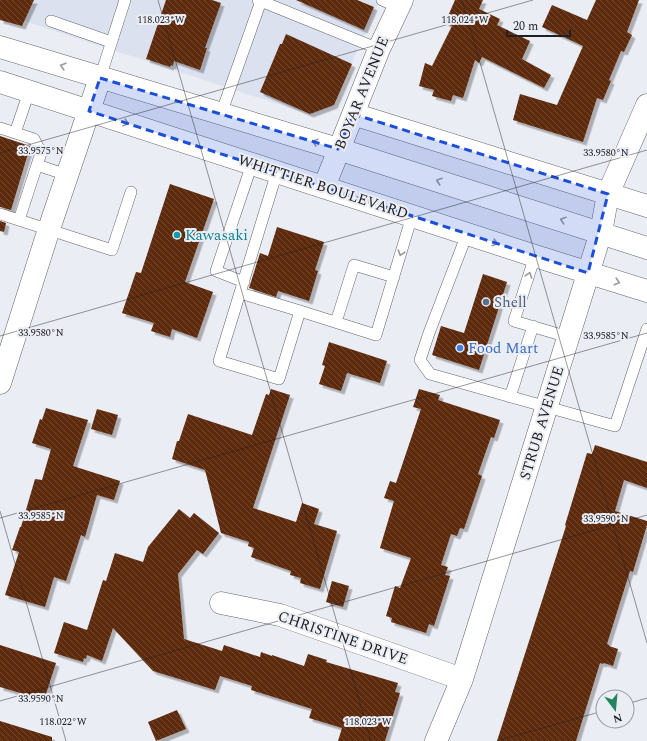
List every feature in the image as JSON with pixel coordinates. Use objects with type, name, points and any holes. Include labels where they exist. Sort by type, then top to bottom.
[{"type":"street","name":"BOYAR AVENUE","points":[[324,188],[338,149],[379,49],[394,2]]},
{"type":"street","points":[[0,47],[338,149],[601,232],[647,248]]},
{"type":"street","points":[[0,383],[49,229],[100,78]]},
{"type":"street","name":"WHITTIER BOULEVARD","points":[[0,82],[324,188],[647,291]]},
{"type":"street","name":"STRUB AVENUE","points":[[436,741],[462,679],[601,232],[608,194],[647,105]]},
{"type":"street","points":[[353,114],[647,206]]},
{"type":"street","name":"CHRISTINE DRIVE","points":[[221,603],[280,615],[462,679]]},
{"type":"lane","points":[[100,78],[125,0]]},
{"type":"lane","points":[[221,114],[260,1],[379,49]]},
{"type":"lane","points":[[51,21],[111,42]]},
{"type":"lane","points":[[15,133],[29,92]]},
{"type":"lane","points":[[0,128],[34,139],[41,153],[19,220]]},
{"type":"lane","points":[[37,164],[67,175]]},
{"type":"lane","points":[[244,282],[216,271],[252,164]]},
{"type":"lane","points":[[277,172],[220,361],[279,379],[300,311]]},
{"type":"lane","points":[[0,214],[112,250],[131,192]]},
{"type":"lane","points":[[240,293],[376,334],[412,216]]},
{"type":"lane","points":[[468,234],[429,333],[420,360],[430,374],[615,426],[647,329]]},
{"type":"lane","points":[[535,256],[514,321],[568,337]]},
{"type":"lane","points":[[336,322],[354,265],[394,277]]},
{"type":"lane","points":[[510,397],[533,326]]},
{"type":"highlighted area","points":[[100,78],[338,149],[353,114],[608,194],[588,273],[89,111]]},
{"type":"shaded area","points":[[0,0],[380,0],[332,107],[311,115],[0,13]]},
{"type":"building","points":[[0,0],[34,0],[22,26],[0,20]]},
{"type":"building","points":[[166,0],[212,0],[221,3],[205,48],[207,48],[200,70],[174,61],[173,66],[171,65],[170,67],[146,59]]},
{"type":"building","points":[[296,0],[357,0],[374,7],[364,30]]},
{"type":"building","points":[[455,0],[483,0],[479,9],[500,19],[497,25],[530,41],[522,59],[551,75],[544,88],[482,57],[479,63],[475,60],[463,98],[453,95],[451,101],[432,96],[434,90],[419,86],[425,63],[432,66],[452,26],[445,23]]},
{"type":"building","points":[[596,0],[639,0],[627,32],[632,35],[624,52],[621,51],[609,80],[611,81],[603,100],[597,98],[583,142],[513,120],[520,94],[557,105],[583,46],[542,27],[552,5],[587,20]]},
{"type":"building","points":[[286,34],[352,64],[334,105],[310,114],[260,92],[280,44],[282,44]]},
{"type":"building","points":[[0,136],[30,146],[11,210],[0,207]]},
{"type":"building","name":"Kawasaki","points":[[170,184],[214,199],[185,282],[213,292],[197,338],[172,329],[170,337],[151,331],[154,323],[122,313],[136,272],[141,273]]},
{"type":"building","points":[[0,221],[6,223],[4,232],[0,231]]},
{"type":"building","points":[[277,227],[324,242],[315,270],[318,271],[309,301],[278,291],[276,297],[249,288],[260,253],[268,256]]},
{"type":"building","points":[[483,274],[507,282],[479,370],[432,355],[441,326],[464,333]]},
{"type":"building","points":[[329,342],[387,361],[380,383],[347,373],[341,391],[319,384],[325,366],[322,365]]},
{"type":"building","points":[[271,389],[290,395],[253,508],[296,522],[302,503],[319,509],[314,524],[337,531],[320,589],[300,583],[301,578],[290,575],[291,571],[251,557],[254,548],[248,546],[249,542],[221,533],[205,470],[172,459],[177,441],[179,441],[188,414],[252,435],[266,394],[269,395]]},
{"type":"building","points":[[419,389],[440,395],[438,400],[500,420],[494,438],[491,437],[478,474],[482,476],[464,529],[460,528],[457,536],[451,534],[441,565],[448,567],[445,575],[450,576],[434,626],[429,624],[426,633],[391,622],[392,618],[386,616],[395,586],[400,588],[411,558],[380,548],[394,501],[384,498],[390,481],[396,483],[421,409],[413,407]]},
{"type":"building","points":[[46,408],[88,420],[73,466],[120,481],[114,500],[97,495],[85,537],[81,535],[66,581],[54,577],[45,607],[5,595],[19,552],[12,550],[21,527],[35,479],[42,480],[51,449],[32,443],[40,419],[42,420]]},
{"type":"building","points":[[97,409],[118,415],[112,435],[91,429]]},
{"type":"building","points":[[595,445],[647,462],[647,488],[624,480],[615,511],[647,521],[647,525],[633,572],[630,571],[607,644],[618,649],[613,666],[600,663],[576,741],[497,741],[566,526],[565,525],[587,453],[592,454]]},
{"type":"building","points":[[179,509],[190,518],[194,513],[219,533],[203,554],[197,550],[178,574],[184,639],[222,651],[224,645],[260,657],[261,652],[304,666],[308,654],[327,660],[326,662],[398,683],[395,692],[400,693],[385,741],[338,741],[342,728],[309,718],[312,709],[251,690],[252,686],[220,676],[215,690],[153,671],[113,628],[102,661],[87,655],[83,662],[54,653],[64,622],[87,630],[103,580],[106,581],[115,553],[143,562],[148,547]]},
{"type":"building","points":[[332,581],[349,586],[343,607],[326,602]]},
{"type":"building","points":[[0,645],[56,663],[44,700],[0,687]]},
{"type":"building","points":[[177,710],[186,729],[156,741],[148,722]]},
{"type":"building","points":[[0,721],[52,737],[52,741],[0,741]]},
{"type":"place","name":"Kawasaki","points":[[177,235]]},
{"type":"place","name":"Shell","points":[[486,302]]},
{"type":"place","name":"Food Mart","points":[[460,348]]}]
